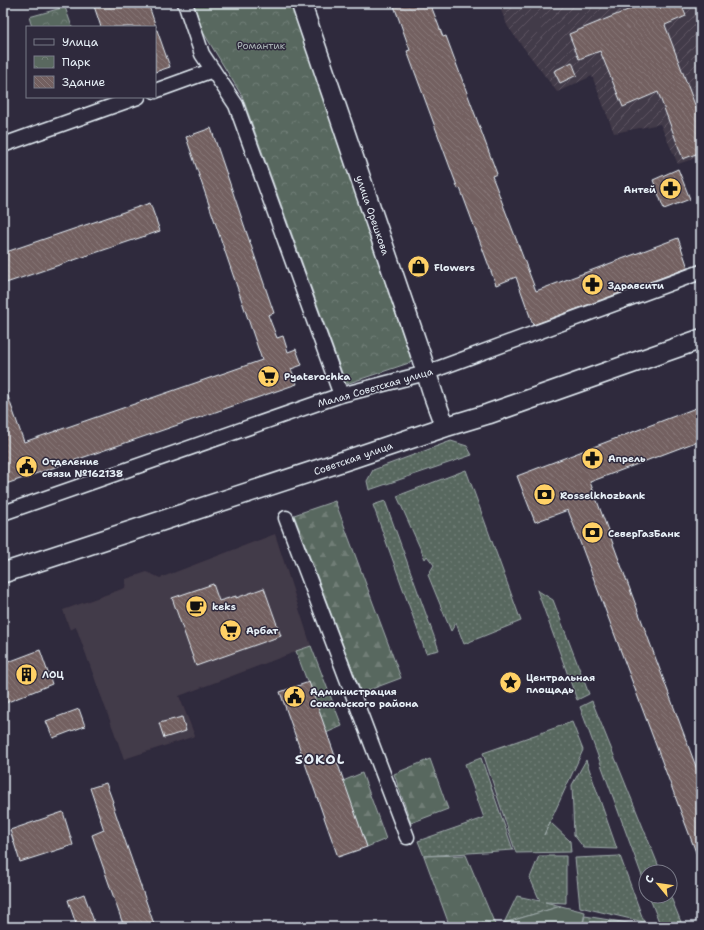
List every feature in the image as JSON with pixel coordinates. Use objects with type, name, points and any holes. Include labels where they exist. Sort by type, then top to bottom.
[{"type":"main road","name":"улица Орешкова","points":[[301,3],[445,427]]},
{"type":"main road","name":"Советская улица","points":[[3,573],[488,414],[701,339]]},
{"type":"street","points":[[185,3],[202,54],[236,105],[341,395]]},
{"type":"street","points":[[156,91],[213,70]]},
{"type":"street","points":[[3,145],[135,98]]},
{"type":"street","name":"Малая Советская улица","points":[[3,513],[341,395],[426,373],[701,272]]},
{"type":"street","points":[[286,518],[407,837]]},
{"type":"shaded area","points":[[498,3],[701,3],[701,156],[678,164],[660,124],[614,133],[592,76],[557,92],[508,27]]},
{"type":"shaded area","points":[[275,534],[311,646],[179,696],[195,736],[124,759],[76,627],[70,630],[63,610],[125,588],[126,579],[147,572],[160,578]]},
{"type":"green space","name":"Романтик","points":[[193,3],[291,3],[412,362],[346,384],[242,96],[203,32]]},
{"type":"green space","points":[[65,7],[72,26],[32,26],[29,17]]},
{"type":"green space","points":[[451,441],[467,446],[472,455],[369,490],[367,481],[373,470]]},
{"type":"green space","points":[[466,470],[521,621],[464,644],[456,623],[451,631],[428,575],[434,565],[427,556],[425,559],[397,496]]},
{"type":"green space","points":[[335,501],[401,678],[361,693],[294,515]]},
{"type":"green space","points":[[385,501],[439,650],[426,653],[373,505]]},
{"type":"green space","points":[[537,590],[553,600],[589,694],[577,700]]},
{"type":"green space","points":[[311,646],[342,726],[326,733],[296,651]]},
{"type":"green space","points":[[592,701],[658,864],[638,865],[580,707]]},
{"type":"green space","points":[[572,722],[583,750],[544,835],[550,822],[570,841],[571,852],[516,853],[483,753]]},
{"type":"green space","points":[[481,758],[513,850],[424,856],[418,841],[484,818],[465,764]]},
{"type":"green space","points":[[430,759],[448,809],[411,823],[394,774]]},
{"type":"green space","points":[[586,760],[617,849],[584,848],[574,835],[572,785]]},
{"type":"green space","points":[[362,773],[386,839],[367,847],[343,781]]},
{"type":"green space","points":[[466,855],[496,927],[450,927],[424,856]]},
{"type":"green space","points":[[539,856],[566,856],[566,903],[545,902],[561,906],[504,923],[517,896],[540,901],[530,878]]},
{"type":"green space","points":[[620,856],[644,922],[580,907],[575,858]]},
{"type":"green space","points":[[652,904],[674,904],[683,927],[661,927]]},
{"type":"green space","points":[[561,906],[585,912],[582,927],[503,927],[504,923]]},
{"type":"green space","points":[[585,916],[646,926],[647,927],[582,927]]},
{"type":"building","points":[[93,3],[148,3],[156,26],[101,26]]},
{"type":"building","points":[[393,3],[430,3],[443,37],[446,36],[497,174],[492,176],[536,291],[678,238],[688,268],[533,325],[516,277],[496,285],[460,188],[458,189],[407,51],[410,50]]},
{"type":"building","points":[[645,3],[681,3],[686,16],[665,25],[701,121],[701,152],[683,159],[658,92],[623,107],[600,51],[579,59],[569,34]]},
{"type":"building","points":[[156,30],[157,30],[170,67],[156,72]]},
{"type":"building","points":[[572,62],[577,75],[560,83],[554,71]]},
{"type":"building","points":[[211,128],[274,313],[268,315],[277,338],[283,336],[288,352],[296,349],[302,365],[291,369],[297,384],[3,485],[3,388],[5,388],[24,442],[262,360],[186,137]]},
{"type":"building","name":"Антей","points":[[678,169],[690,199],[664,209],[653,180]]},
{"type":"building","points":[[150,203],[160,231],[3,284],[3,253]]},
{"type":"building","points":[[701,406],[701,440],[590,482],[701,780],[700,863],[568,510],[535,522],[517,476]]},
{"type":"building","name":"Арбат","points":[[213,584],[219,601],[236,596],[236,598],[264,588],[281,636],[196,666],[172,598]]},
{"type":"building","name":"ЛОЦ","points":[[40,650],[52,684],[3,704],[3,664]]},
{"type":"building","points":[[309,682],[367,847],[338,857],[280,692]]},
{"type":"building","points":[[79,709],[85,726],[53,738],[46,721]]},
{"type":"building","points":[[182,717],[186,731],[164,738],[159,723]]},
{"type":"building","points":[[106,783],[155,927],[124,927],[92,835],[104,830],[90,788]]},
{"type":"building","points":[[63,812],[73,845],[20,862],[10,830]]},
{"type":"building","points":[[84,894],[96,927],[77,927],[68,900]]},
{"type":"place","name":"Антей","points":[[671,189]]},
{"type":"place","name":"Flowers","points":[[419,267]]},
{"type":"place","name":"Здравсити","points":[[593,285]]},
{"type":"place","name":"Pyaterochka","points":[[268,376]]},
{"type":"place","name":"Апрель","points":[[592,458]]},
{"type":"place","name":"Отделение связи №162138","points":[[27,467]]},
{"type":"place","name":"Rosselkhozbank","points":[[544,495]]},
{"type":"place","name":"СеверГазБанк","points":[[593,533]]},
{"type":"place","name":"keks","points":[[197,606]]},
{"type":"place","name":"Арбат","points":[[231,630]]},
{"type":"place","name":"ЛОЦ","points":[[26,674]]},
{"type":"place","name":"Центральная площадь","points":[[510,683]]},
{"type":"place","name":"Администрация Сокольского района","points":[[295,697]]},
{"type":"district","name":"SOKOL","points":[[320,759]]}]
